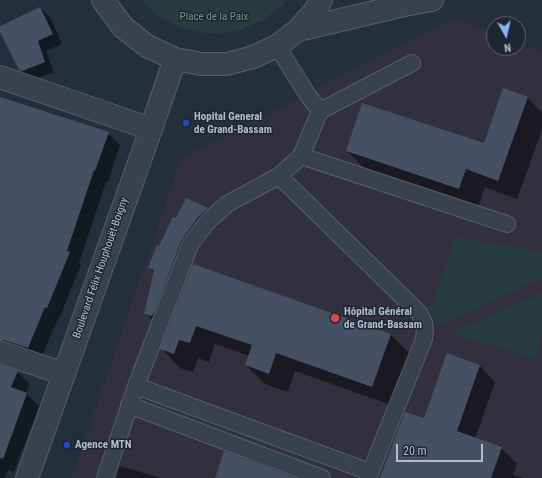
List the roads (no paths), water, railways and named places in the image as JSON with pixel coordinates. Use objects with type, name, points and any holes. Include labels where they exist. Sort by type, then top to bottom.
[{"type":"street","points":[[103,0],[123,27],[147,46],[175,59],[201,64],[227,64],[253,57],[277,46],[298,30],[315,11],[321,0]]},
{"type":"street","points":[[298,30],[404,5],[432,0]]},
{"type":"street","name":"Boulevard Félix Houphouët-Boigny","points":[[28,478],[175,59]]},
{"type":"street","points":[[0,77],[151,129]]},
{"type":"street","points":[[0,352],[64,374]]},
{"type":"lane","points":[[277,46],[307,94],[320,111]]},
{"type":"lane","points":[[106,478],[129,405],[190,245],[207,222],[227,204],[279,176],[301,156],[320,111],[412,63]]},
{"type":"lane","points":[[301,156],[507,224]]},
{"type":"lane","points":[[136,386],[369,475],[424,339],[424,323],[419,313],[279,176]]},
{"type":"lane","points":[[129,405],[322,478]]},
{"type":"place","name":"Hopital General de Grand-Bassam","points":[[186,123]]},
{"type":"place","name":"Hôpital Général de Grand-Bassam","points":[[335,318]]},
{"type":"place","name":"Agence MTN","points":[[67,445]]},
{"type":"park label","name":"Place de la Paix","points":[[214,17]]}]
